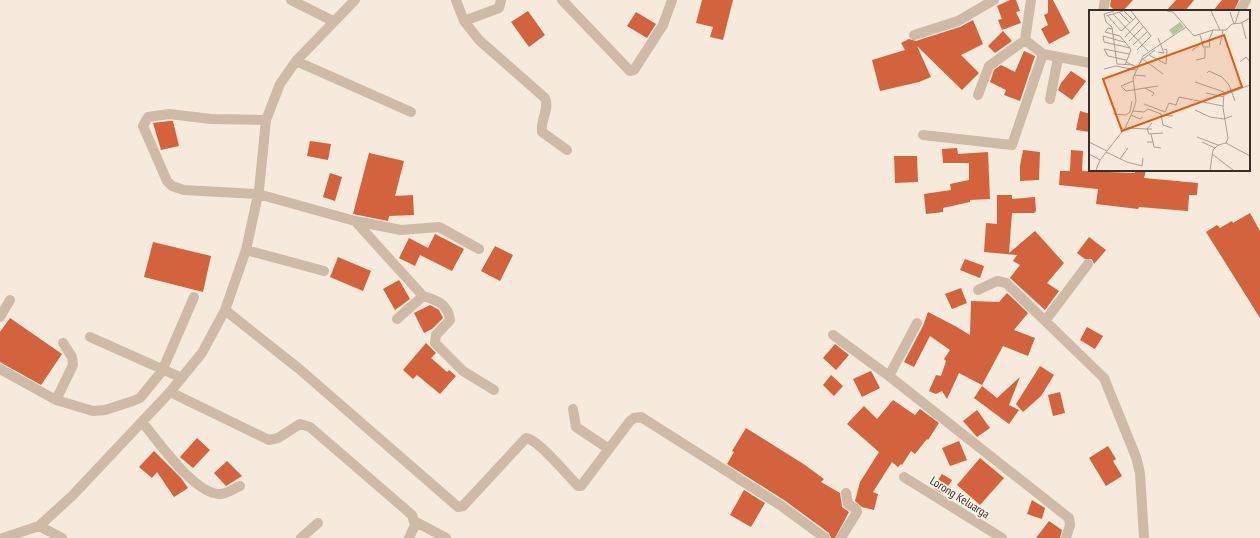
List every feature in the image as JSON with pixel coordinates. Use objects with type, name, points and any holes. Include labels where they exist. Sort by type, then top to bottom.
[{"type":"street","points":[[291,0],[333,21]]},
{"type":"street","points":[[3,538],[39,526],[72,496],[170,392],[202,353],[225,310],[246,250],[258,194],[266,120],[280,84],[296,61],[333,21],[355,0]]},
{"type":"street","points":[[456,0],[464,21],[479,40],[544,98],[547,107],[541,125],[542,132],[567,150]]},
{"type":"street","points":[[464,21],[499,8],[501,0]]},
{"type":"street","points":[[562,0],[627,70],[631,71],[663,25],[672,0]]},
{"type":"street","points":[[914,35],[958,21],[994,0]]},
{"type":"street","points":[[978,95],[989,66],[1025,40],[1031,0]]},
{"type":"street","points":[[1103,10],[1105,0]]},
{"type":"street","points":[[1241,10],[1246,0]]},
{"type":"street","points":[[1025,40],[1043,54],[1089,63]]},
{"type":"street","points":[[923,134],[1012,145],[1043,54]]},
{"type":"street","points":[[1050,99],[1058,58]]},
{"type":"street","points":[[296,61],[410,112]]},
{"type":"street","points":[[266,120],[211,119],[169,114],[148,117],[143,126],[167,180],[172,186],[184,190],[258,194],[355,221],[401,230],[439,227],[479,249]]},
{"type":"street","points":[[355,221],[423,296],[443,304],[449,313],[450,320],[436,335],[435,343],[463,371],[494,390]]},
{"type":"street","points":[[246,250],[324,271]]},
{"type":"street","points":[[1045,321],[1088,264]]},
{"type":"street","points":[[978,290],[997,281],[1006,283],[1104,378],[1136,457],[1140,472],[1144,538]]},
{"type":"street","points":[[397,319],[423,296]]},
{"type":"street","points":[[0,369],[56,400],[93,411],[105,410],[140,398],[162,370],[194,297]]},
{"type":"street","points":[[0,316],[10,300]]},
{"type":"street","points":[[225,310],[297,367],[458,507],[463,506],[526,438],[532,440],[558,464],[579,487],[583,485],[630,421],[634,418],[641,417],[780,505],[825,538]]},
{"type":"street","points":[[889,376],[918,323]]},
{"type":"street","points":[[833,335],[889,376],[1069,518],[1070,524],[1066,538]]},
{"type":"street","points":[[90,337],[182,378]]},
{"type":"street","points":[[56,400],[73,364],[72,357],[63,344]]},
{"type":"street","points":[[170,392],[269,440],[278,438],[294,426],[300,424],[310,428],[412,515],[415,525],[409,538]]},
{"type":"street","points":[[573,409],[576,427],[608,449]]},
{"type":"street","points":[[142,422],[192,481],[204,490],[218,495],[225,494],[240,486]]},
{"type":"street","name":"Lorong Keluarga","points":[[904,477],[1002,538]]},
{"type":"street","points":[[841,538],[857,512],[856,509],[848,504],[846,493]]},
{"type":"street","points":[[414,521],[446,538]]},
{"type":"street","points":[[301,538],[318,524]]},
{"type":"street","points":[[39,526],[62,538]]},
{"type":"building","points":[[702,0],[733,0],[723,40],[710,37],[713,27],[696,23]]},
{"type":"building","points":[[1010,0],[1016,0],[1020,11],[1016,12],[1021,23],[1002,30],[998,20],[1002,19],[997,6]]},
{"type":"building","points":[[1048,0],[1053,0],[1070,33],[1049,44],[1041,29],[1048,25],[1044,15],[1048,13]]},
{"type":"building","points":[[1111,0],[1133,0],[1124,10],[1114,10],[1110,6]]},
{"type":"building","points":[[1176,0],[1194,0],[1186,10],[1167,10]]},
{"type":"building","points":[[1222,0],[1239,0],[1234,10],[1214,10]]},
{"type":"building","points":[[528,11],[545,35],[529,47],[511,22]]},
{"type":"building","points":[[636,12],[656,24],[647,38],[627,26]]},
{"type":"building","points":[[973,20],[983,44],[961,55],[979,73],[962,90],[917,46],[931,77],[919,82],[880,91],[872,60],[905,50],[901,43],[909,39],[916,41],[960,27]]},
{"type":"building","points":[[1003,31],[1012,41],[995,53],[988,46]]},
{"type":"building","points":[[1024,51],[1035,56],[1020,101],[1004,95],[1006,90],[990,82],[994,70],[1001,65],[1015,72]]},
{"type":"building","points":[[1071,71],[1086,81],[1072,100],[1058,90],[1061,83]]},
{"type":"building","points":[[1080,111],[1089,114],[1089,132],[1076,130]]},
{"type":"building","points":[[173,121],[179,146],[161,150],[153,123]]},
{"type":"building","points":[[310,141],[331,144],[328,160],[307,156]]},
{"type":"building","points":[[957,148],[958,154],[988,152],[990,199],[970,200],[970,202],[943,208],[943,212],[926,214],[924,194],[951,190],[950,184],[969,180],[969,163],[943,163],[942,149]]},
{"type":"building","points":[[1023,150],[1040,152],[1039,180],[1020,181],[1020,166]]},
{"type":"building","points":[[1071,150],[1083,151],[1082,171],[1135,173],[1135,171],[1146,171],[1144,178],[1198,183],[1197,195],[1189,195],[1188,211],[1139,207],[1138,209],[1096,204],[1098,189],[1059,185],[1060,171],[1070,171]]},
{"type":"building","points":[[369,153],[404,161],[395,196],[413,195],[414,215],[389,216],[388,221],[353,214]]},
{"type":"building","points":[[894,156],[917,156],[918,182],[895,183]]},
{"type":"building","points":[[330,173],[342,177],[335,201],[323,197]]},
{"type":"building","points":[[997,195],[1012,195],[1012,199],[1035,197],[1036,211],[1034,213],[1012,213],[1009,253],[1035,231],[1064,263],[1047,283],[1059,291],[1045,310],[1010,278],[1020,265],[1013,261],[1017,255],[984,252],[986,223],[997,224]]},
{"type":"building","points":[[1250,213],[1260,231],[1260,318],[1206,232],[1217,225],[1220,228],[1232,221],[1233,223]]},
{"type":"building","points":[[435,234],[464,249],[452,271],[420,255],[415,266],[399,258],[409,238],[428,248]]},
{"type":"building","points":[[1089,237],[1106,250],[1094,264],[1092,259],[1085,259],[1077,253]]},
{"type":"building","points":[[153,242],[211,256],[203,292],[144,277]]},
{"type":"building","points":[[495,246],[513,255],[500,281],[481,271]]},
{"type":"building","points":[[338,257],[371,271],[363,291],[330,277]]},
{"type":"building","points":[[965,259],[984,266],[980,278],[960,270]]},
{"type":"building","points":[[399,280],[410,299],[395,310],[383,289]]},
{"type":"building","points":[[961,288],[967,303],[952,309],[945,294]]},
{"type":"building","points":[[1007,293],[1028,313],[1014,330],[1035,338],[1028,356],[1003,346],[982,385],[959,373],[947,399],[942,391],[936,394],[929,391],[936,375],[941,376],[946,361],[944,359],[950,350],[930,336],[914,367],[904,362],[923,326],[928,312],[970,335],[971,301],[999,302]]},
{"type":"building","points":[[430,305],[439,310],[443,318],[432,329],[424,333],[414,313]]},
{"type":"building","points":[[10,318],[62,354],[41,385],[0,362],[0,332]]},
{"type":"building","points":[[1087,327],[1103,336],[1095,349],[1080,340]]},
{"type":"building","points":[[426,343],[436,353],[431,358],[447,372],[449,370],[456,376],[440,394],[417,375],[413,379],[403,370]]},
{"type":"building","points":[[835,344],[849,355],[836,370],[823,358]]},
{"type":"building","points":[[1040,366],[1054,375],[1041,396],[1023,412],[1016,404]]},
{"type":"building","points":[[871,371],[880,388],[862,397],[853,379]]},
{"type":"building","points":[[831,375],[843,386],[834,396],[823,385]]},
{"type":"building","points":[[1020,377],[1009,405],[1019,410],[1009,424],[974,398],[982,386],[997,398]]},
{"type":"building","points":[[1060,392],[1065,413],[1053,416],[1048,395]]},
{"type":"building","points":[[893,400],[915,415],[920,409],[939,423],[928,440],[927,439],[915,454],[911,451],[902,465],[901,464],[898,467],[892,462],[873,492],[878,494],[874,510],[862,507],[855,501],[860,482],[879,452],[847,424],[864,406],[877,419]]},
{"type":"building","points":[[977,410],[990,428],[977,437],[963,421]]},
{"type":"building","points":[[746,428],[805,465],[824,479],[821,482],[840,493],[842,507],[849,512],[835,538],[831,538],[829,533],[784,500],[727,464],[734,452],[732,451]]},
{"type":"building","points":[[197,438],[210,450],[193,468],[180,457]]},
{"type":"building","points":[[959,441],[967,460],[950,466],[942,448]]},
{"type":"building","points":[[1108,446],[1116,459],[1113,461],[1122,476],[1106,486],[1089,458]]},
{"type":"building","points":[[154,451],[181,478],[188,488],[174,497],[157,472],[152,478],[139,467]]},
{"type":"building","points":[[980,458],[1004,478],[980,505],[957,485]]},
{"type":"building","points":[[227,461],[242,476],[226,486],[214,473]]},
{"type":"building","points":[[942,474],[952,480],[943,494],[933,488]]},
{"type":"building","points":[[744,490],[765,503],[751,527],[730,515]]},
{"type":"building","points":[[1032,500],[1045,508],[1042,519],[1027,514]]},
{"type":"building","points":[[1049,521],[1062,530],[1060,538],[1036,538]]}]
